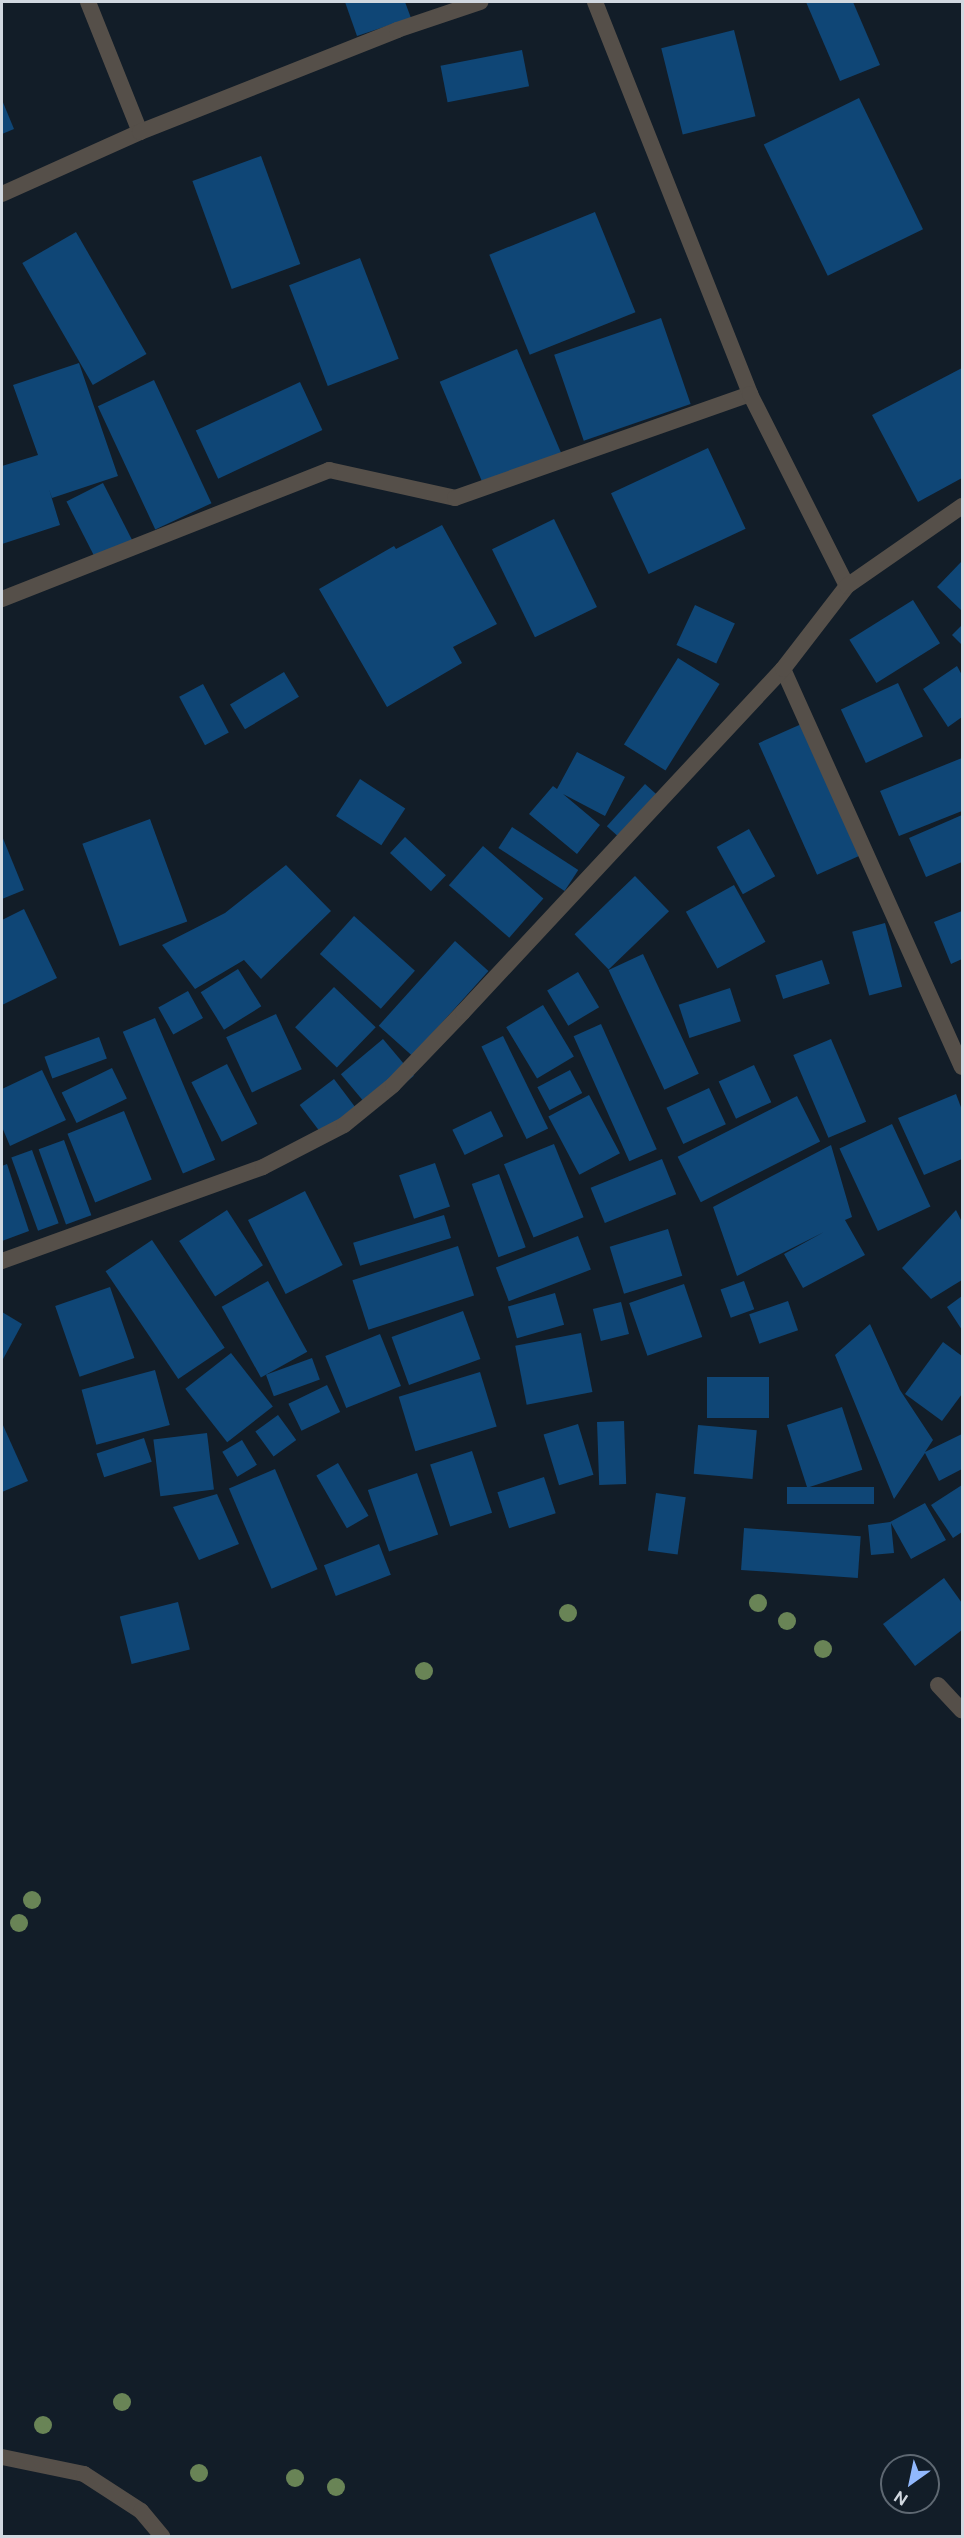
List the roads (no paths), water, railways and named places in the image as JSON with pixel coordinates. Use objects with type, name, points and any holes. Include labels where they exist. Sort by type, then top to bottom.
[{"type":"street","points":[[88,2],[140,132]]},
{"type":"street","points":[[2,194],[140,132],[397,30],[480,2]]},
{"type":"street","points":[[596,2],[750,394],[847,586]]},
{"type":"street","points":[[2,599],[329,470],[454,498],[750,394]]},
{"type":"street","points":[[2,1261],[263,1167],[344,1125],[393,1085],[783,669],[847,586],[963,506]]},
{"type":"street","points":[[783,669],[963,1067]]},
{"type":"street","points":[[938,1685],[963,1711]]},
{"type":"street","points":[[2,2457],[84,2474],[141,2511],[162,2536]]}]
